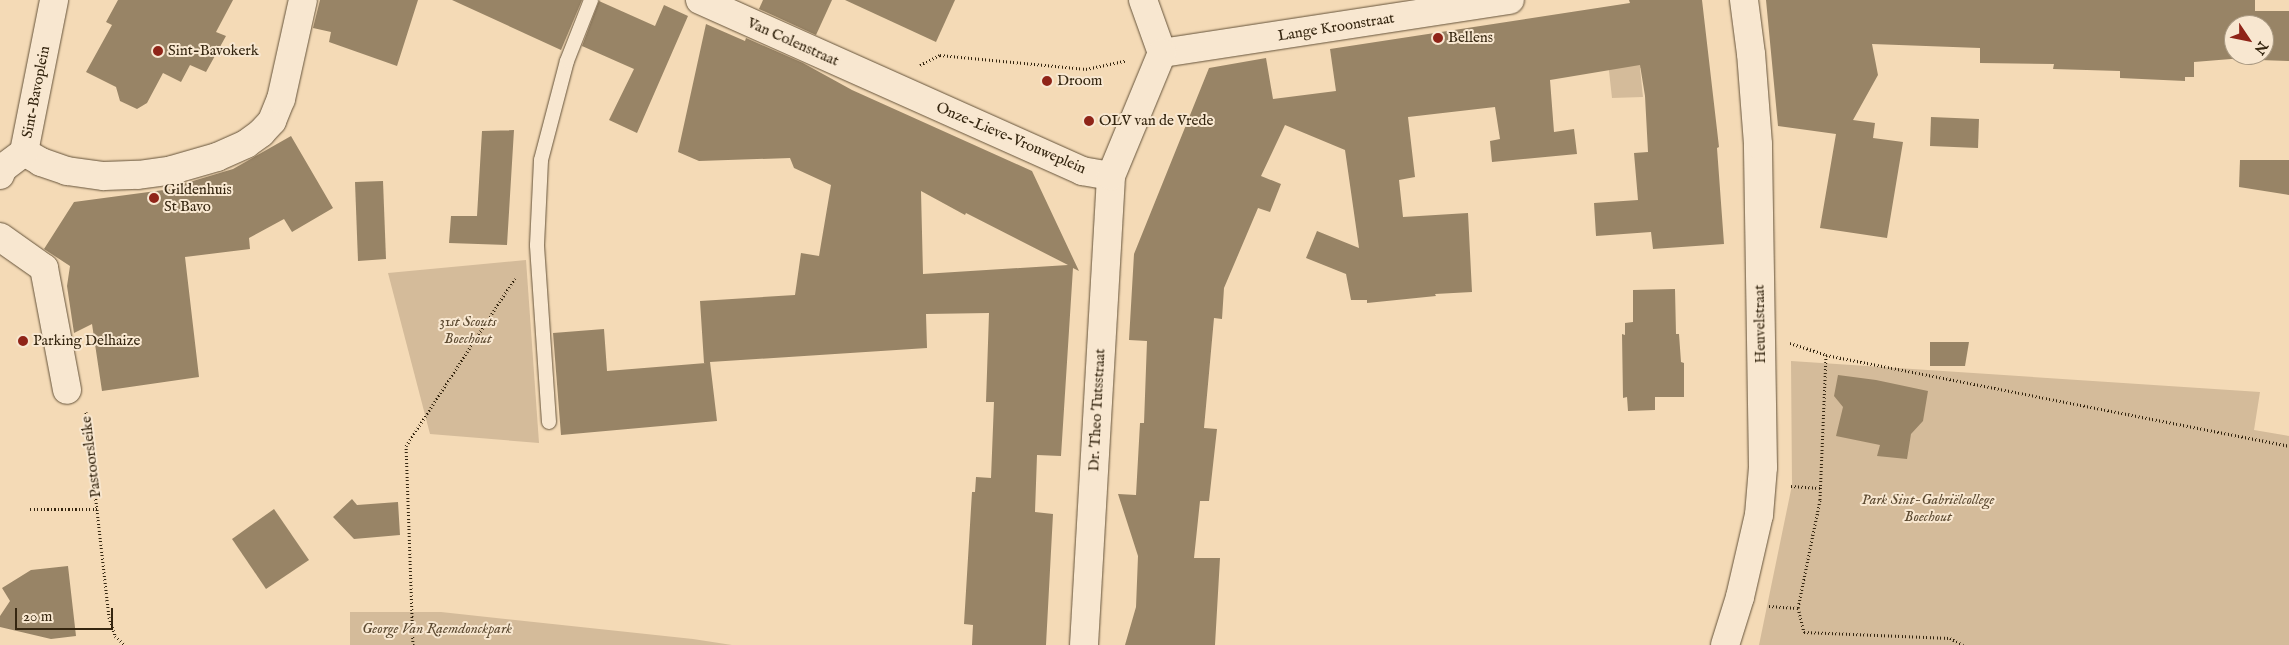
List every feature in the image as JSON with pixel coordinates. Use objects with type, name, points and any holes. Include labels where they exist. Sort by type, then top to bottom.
[{"type":"street","name":"Sint-Bavoplein","points":[[54,0],[24,152],[41,162],[67,171],[104,176],[138,175],[172,170],[217,157],[246,144],[261,133],[272,121],[281,99],[303,0]]},
{"type":"street","name":"Van Colenstraat","points":[[700,0],[885,83]]},
{"type":"street","points":[[1111,176],[1162,53],[1143,0]]},
{"type":"street","name":"Lange Kroonstraat","points":[[1162,53],[1510,0]]},
{"type":"street","name":"Heuvelstraat","points":[[1725,645],[1740,597],[1759,515],[1763,467],[1758,144],[1751,54],[1744,0]]},
{"type":"street","name":"Onze-Lieve-Vrouweplein","points":[[885,83],[1082,171],[1111,176]]},
{"type":"street","points":[[0,174],[3,168],[24,152]]},
{"type":"street","name":"Dr. Theo Tutsstraat","points":[[1084,645],[1111,176]]},
{"type":"street","points":[[0,237],[44,268],[67,390]]},
{"type":"lane","points":[[549,422],[537,245],[541,160],[567,61],[592,0]]},
{"type":"path","points":[[885,83],[940,54],[1086,69],[1162,53]]},
{"type":"path","points":[[413,645],[406,446],[537,245]]},
{"type":"path","points":[[1760,333],[1826,355],[2289,446]]},
{"type":"path","points":[[1826,355],[1820,500],[1798,608],[1804,632],[1950,638],[1963,645]]},
{"type":"path","name":"Pastoorsleike","points":[[67,390],[84,399],[109,616],[115,636],[125,645]]},
{"type":"path","points":[[30,509],[97,509]]},
{"type":"green space","points":[[1626,4],[1630,28],[1665,64],[1640,68],[1643,97],[1612,98],[1602,8]]},
{"type":"green space","name":"31st Scouts Boechout","points":[[526,260],[539,443],[430,434],[388,273]]},
{"type":"green space","name":"Park Sint-Gabriëlcollege Boechout","points":[[1791,361],[2260,392],[2254,430],[2289,436],[2289,645],[1759,645],[1792,485]]},
{"type":"green space","name":"George Van Raemdonckpark","points":[[350,612],[441,612],[693,639],[732,645],[350,645]]},
{"type":"building","name":"Sint-Bavokerk","points":[[118,0],[233,0],[216,32],[226,36],[206,72],[190,65],[181,82],[163,73],[147,103],[137,109],[120,101],[116,87],[86,72],[112,25],[106,22]]},
{"type":"building","points":[[320,0],[418,0],[397,66],[329,42],[331,32],[313,28]]},
{"type":"building","points":[[452,0],[582,0],[561,50]]},
{"type":"building","points":[[763,0],[832,0],[816,35],[759,9]]},
{"type":"building","points":[[845,0],[955,0],[936,42]]},
{"type":"building","points":[[1629,0],[1702,0],[1719,147],[1717,148],[1724,244],[1653,249],[1651,232],[1596,236],[1594,203],[1638,200],[1634,153],[1648,152],[1645,96],[1640,65],[1550,80],[1554,132],[1574,129],[1577,154],[1492,162],[1490,141],[1500,139],[1495,107],[1408,117],[1415,177],[1399,180],[1403,217],[1468,213],[1472,292],[1435,294],[1436,296],[1367,303],[1367,300],[1351,300],[1346,274],[1306,258],[1317,231],[1359,248],[1345,150],[1285,125],[1261,176],[1281,184],[1270,212],[1258,208],[1224,288],[1222,319],[1214,318],[1204,428],[1217,429],[1209,501],[1200,501],[1194,558],[1220,558],[1215,645],[1125,645],[1136,607],[1138,556],[1118,494],[1136,495],[1140,423],[1144,423],[1147,341],[1129,340],[1134,254],[1209,68],[1266,58],[1273,99],[1336,91],[1330,49],[1630,3]]},
{"type":"building","points":[[1766,0],[2255,0],[2255,11],[2289,11],[2289,61],[2274,60],[2274,15],[2224,15],[2224,60],[2194,62],[2194,77],[2185,77],[2185,81],[2120,78],[2120,71],[2053,69],[2054,64],[1980,63],[1980,48],[1872,44],[1878,75],[1853,120],[1875,123],[1873,138],[1903,142],[1887,238],[1820,228],[1836,134],[1778,126]]},
{"type":"building","points":[[599,1],[655,26],[664,5],[688,16],[637,133],[609,120],[634,69],[582,46]]},
{"type":"building","points":[[706,24],[745,41],[746,38],[803,63],[852,90],[1032,171],[1079,271],[1073,268],[1061,456],[1037,455],[1035,512],[1053,514],[1046,645],[972,645],[973,625],[964,624],[972,492],[975,492],[976,477],[991,478],[994,402],[986,402],[989,313],[926,314],[927,348],[710,362],[717,421],[561,435],[553,333],[604,329],[607,371],[706,363],[704,363],[700,301],[795,295],[801,253],[819,256],[831,185],[794,168],[790,158],[699,161],[678,152]],"holes":[[[921,191],[965,215],[966,213],[1068,265],[923,274]]]},
{"type":"building","points":[[1931,117],[1979,119],[1978,148],[1930,146]]},
{"type":"building","points":[[514,130],[507,245],[449,243],[451,216],[477,216],[482,131]]},
{"type":"building","points":[[291,136],[333,208],[292,232],[284,219],[249,238],[250,249],[185,257],[199,377],[102,391],[92,324],[74,333],[67,286],[70,266],[44,249],[74,202],[171,189],[233,169]]},
{"type":"building","points":[[2240,160],[2289,160],[2289,195],[2239,187]]},
{"type":"building","points":[[383,181],[386,259],[358,261],[355,182]]},
{"type":"building","points":[[1675,289],[1676,334],[1679,334],[1681,362],[1684,363],[1684,397],[1655,397],[1655,410],[1628,411],[1627,397],[1623,398],[1622,334],[1625,335],[1625,323],[1633,322],[1633,290]]},
{"type":"building","points":[[1930,342],[1969,342],[1965,366],[1930,366]]},
{"type":"building","points":[[1838,375],[1876,380],[1928,391],[1923,421],[1911,434],[1907,459],[1877,456],[1880,445],[1836,436],[1843,407],[1834,396]]},
{"type":"building","points":[[352,499],[357,505],[398,502],[400,535],[354,539],[333,517]]},
{"type":"building","points":[[274,509],[309,560],[266,589],[232,539]]},
{"type":"building","points":[[68,566],[76,636],[51,639],[0,627],[0,616],[10,601],[2,588],[31,570]]},
{"type":"place","name":"Bellens","points":[[1438,38]]},
{"type":"place","name":"Sint-Bavokerk","points":[[158,51]]},
{"type":"place","name":"Droom","points":[[1047,81]]},
{"type":"place","name":"OLV van de Vrede","points":[[1089,121]]},
{"type":"place","name":"Gildenhuis St Bavo","points":[[154,198]]},
{"type":"place","name":"Parking Delhaize","points":[[23,341]]}]
